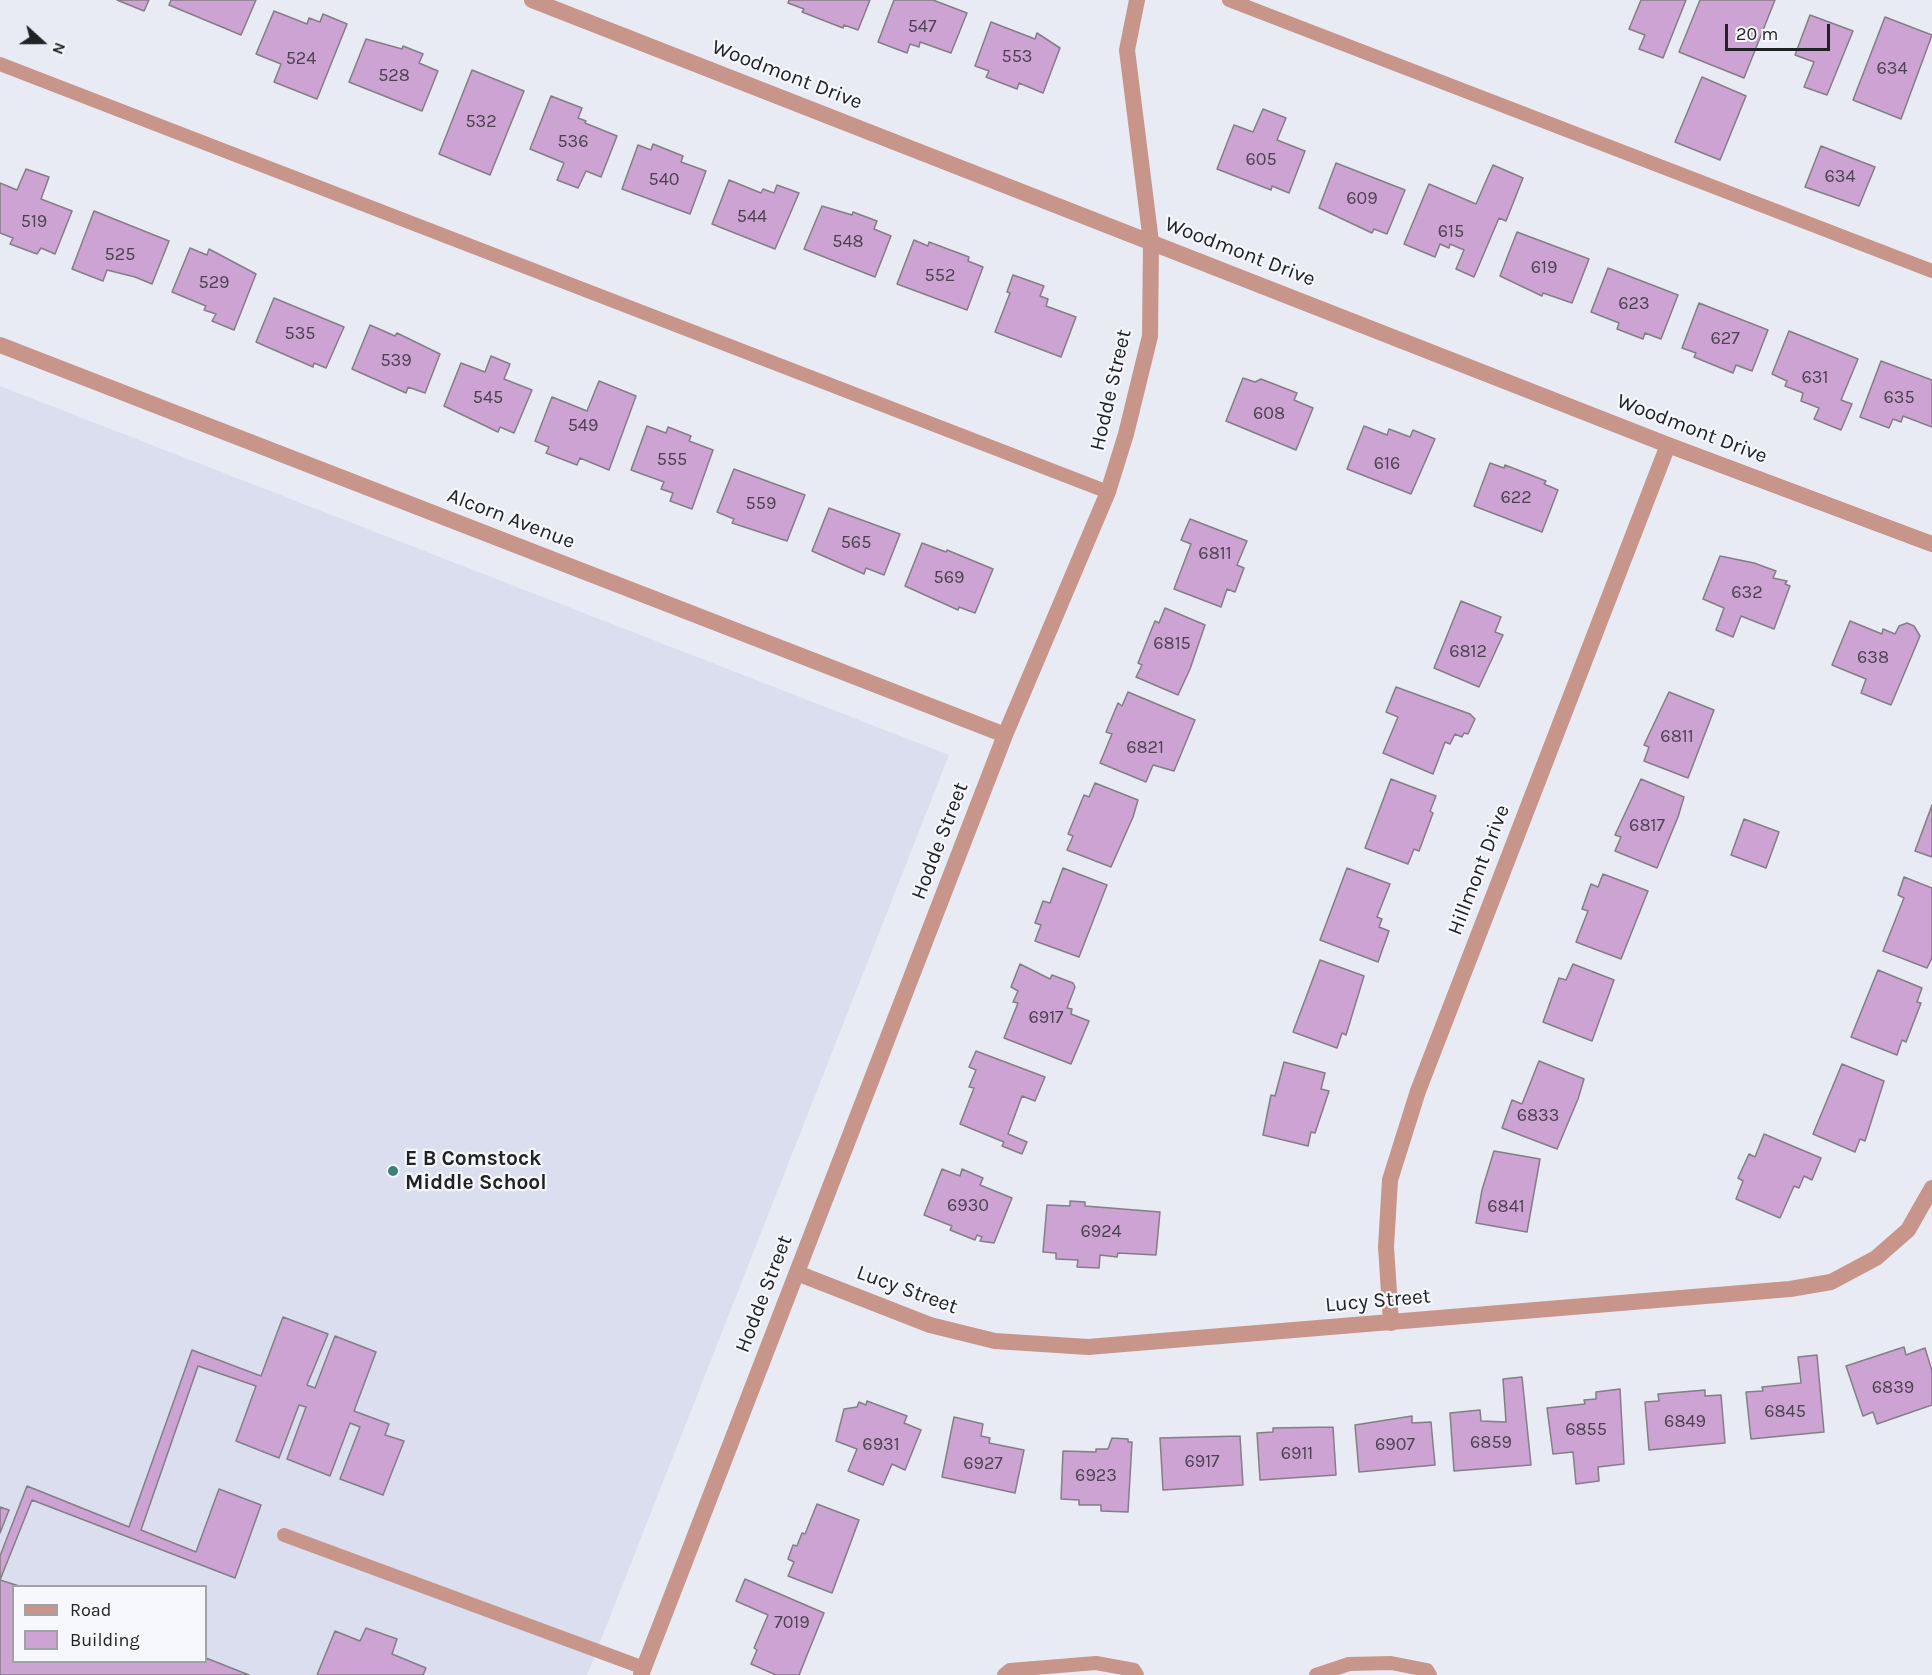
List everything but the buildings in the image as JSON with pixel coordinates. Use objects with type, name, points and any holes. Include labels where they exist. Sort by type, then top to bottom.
[{"type":"street","name":"Woodmont Drive","points":[[532,0],[1668,445],[1932,544]]},
{"type":"street","name":"Hodde Street","points":[[642,1672],[1005,735],[1108,492],[1126,434],[1150,336],[1151,242],[1127,50],[1137,0]]},
{"type":"street","name":"Alcorn Avenue","points":[[0,345],[1005,735]]},
{"type":"street","name":"Hillmont Drive","points":[[1391,1323],[1386,1247],[1390,1180],[1411,1113],[1422,1079],[1668,445]]},
{"type":"street","name":"Lucy Street","points":[[797,1273],[930,1325],[995,1341],[1088,1347],[1790,1289],[1832,1282],[1876,1258],[1908,1230],[1932,1188]]},
{"type":"lane","points":[[1229,0],[1932,271]]},
{"type":"lane","points":[[0,64],[1108,492]]},
{"type":"lane","points":[[284,1535],[642,1672]]},
{"type":"lane","points":[[1004,1675],[1010,1670],[1096,1663],[1134,1670],[1137,1675]]},
{"type":"lane","points":[[1316,1675],[1349,1664],[1391,1663],[1427,1671],[1430,1675]]},
{"type":"shaded area","name":"E B Comstock Middle School","points":[[0,386],[949,755],[587,1675],[0,1675]]},
{"type":"place","name":"E B Comstock Middle School","points":[[393,1171]]}]
